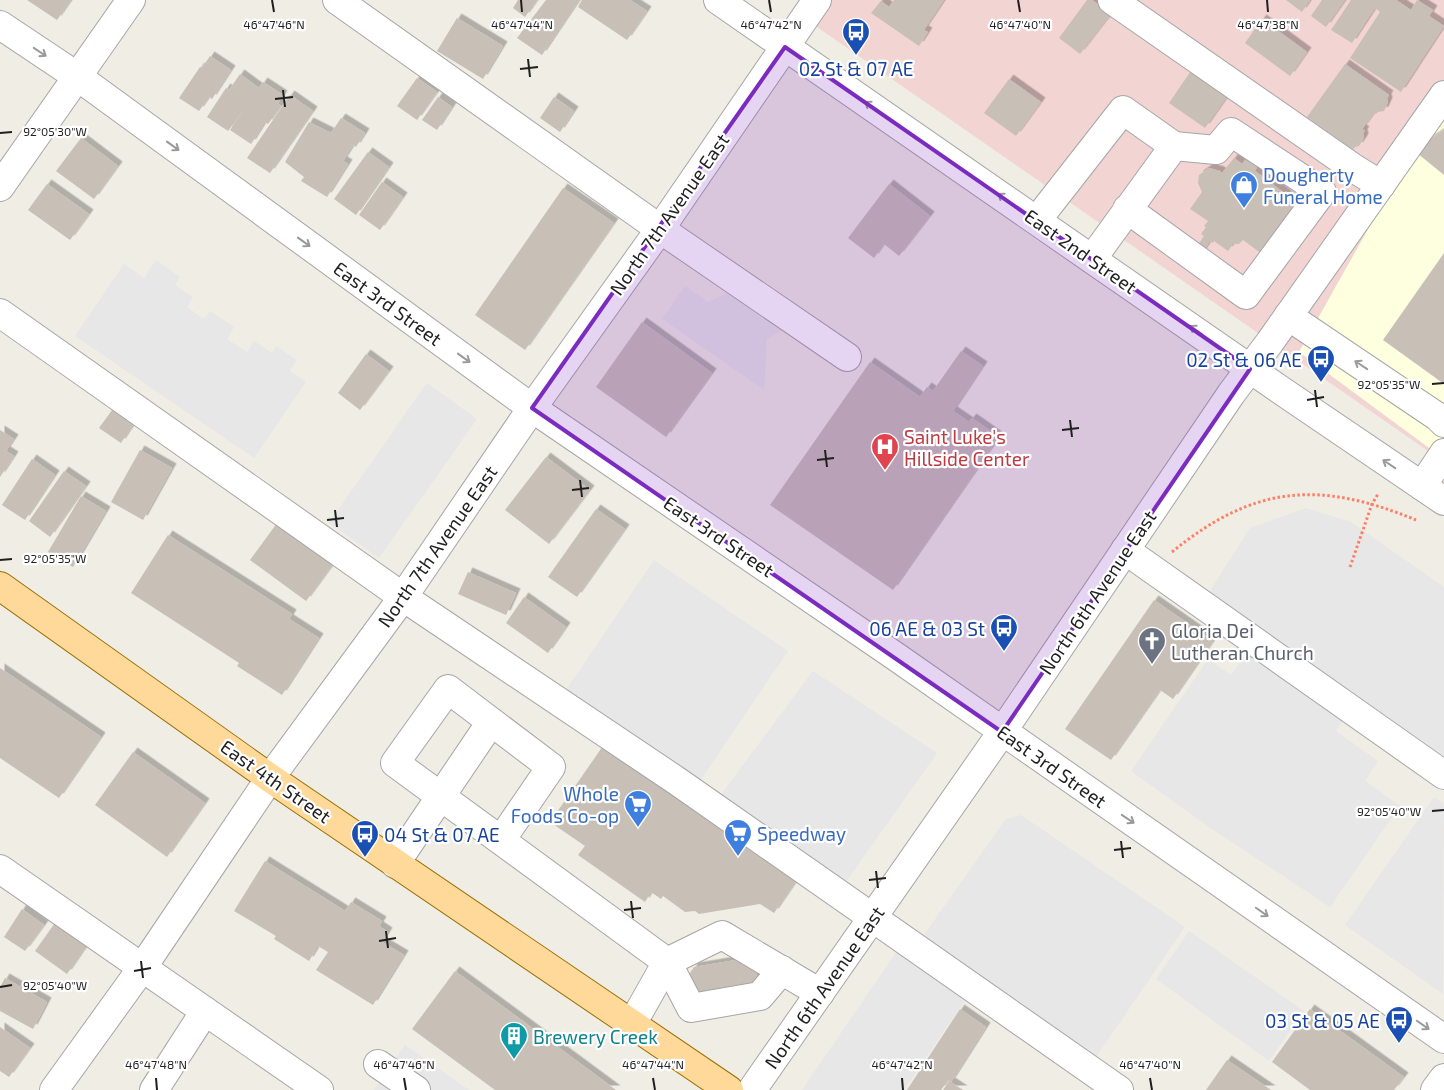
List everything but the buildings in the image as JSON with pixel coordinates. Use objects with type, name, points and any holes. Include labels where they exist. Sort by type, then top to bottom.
[{"type":"main road","name":"East 4th Street","points":[[0,586],[270,778],[729,1090]]},
{"type":"street","points":[[0,187],[131,0]]},
{"type":"street","points":[[337,0],[660,229],[847,356]]},
{"type":"street","name":"East 2nd Street","points":[[718,0],[1250,369],[1433,483],[1444,501]]},
{"type":"street","name":"North 7th Avenue East","points":[[54,1090],[142,968],[270,778],[403,597],[532,408],[660,229],[817,0]]},
{"type":"street","points":[[1112,0],[1381,185]]},
{"type":"street","name":"East 3rd Street","points":[[0,25],[78,77],[532,408],[895,656],[1444,1039]]},
{"type":"street","name":"North 6th Avenue East","points":[[752,1090],[1002,732],[1250,369],[1444,95]]},
{"type":"street","points":[[1037,220],[1123,110],[1174,146],[1216,150],[1231,132],[1322,192],[1246,295],[1127,209]]},
{"type":"street","points":[[1092,259],[1174,146]]},
{"type":"street","points":[[0,313],[403,597],[677,781],[1119,1090]]},
{"type":"street","points":[[1288,316],[1444,423]]},
{"type":"street","points":[[1433,483],[1444,453]]},
{"type":"street","points":[[1125,550],[1444,775]]},
{"type":"street","points":[[501,840],[551,767],[448,689],[395,764],[667,962],[691,1008],[760,996],[782,970]]},
{"type":"street","points":[[395,864],[439,796],[491,722]]},
{"type":"street","points":[[0,869],[319,1090]]},
{"type":"street","points":[[632,1024],[667,962],[722,935],[820,993]]},
{"type":"street","points":[[154,1090],[204,1011]]},
{"type":"street","points":[[378,1064],[416,1090]]},
{"type":"street","points":[[1436,1090],[1444,1078]]},
{"type":"path","points":[[1350,568],[1372,504],[1378,494]]},
{"type":"path","points":[[1170,553],[1215,522],[1236,511],[1264,500],[1292,495],[1349,498],[1416,520]]},
{"type":"highlighted area","points":[[785,47],[1250,369],[1002,732],[532,408]]},
{"type":"shaded area","points":[[817,0],[1444,0],[1444,462],[804,18]]},
{"type":"shaded area","points":[[1444,94],[1444,459],[1299,352]]},
{"type":"shaded area","points":[[156,260],[180,277],[175,285],[193,297],[187,307],[204,319],[210,311],[234,327],[227,339],[247,352],[254,341],[272,353],[276,346],[297,360],[290,371],[306,382],[254,458],[75,336],[124,264],[144,278]]},
{"type":"shaded area","points":[[685,286],[708,302],[728,292],[784,329],[767,339],[764,390],[662,319]]},
{"type":"shaded area","points":[[427,383],[477,419],[379,558],[329,523]]},
{"type":"shaded area","points":[[1306,508],[1351,522],[1444,587],[1444,761],[1209,592],[1250,528]]},
{"type":"shaded area","points":[[654,560],[788,651],[700,781],[566,690]]},
{"type":"shaded area","points":[[1246,654],[1344,719],[1336,731],[1378,761],[1365,781],[1400,806],[1330,907],[1209,827],[1131,771],[1208,659],[1231,675]]},
{"type":"shaded area","points":[[813,671],[937,753],[844,885],[719,797]]},
{"type":"shaded area","points":[[1434,797],[1444,804],[1443,994],[1345,925]]},
{"type":"shaded area","points":[[1021,815],[1185,927],[1094,1060],[923,936],[1006,819]]},
{"type":"shaded area","points":[[1189,931],[1304,1011],[1269,1061],[1156,979]]},
{"type":"shaded area","points":[[899,948],[968,996],[904,1090],[802,1090]]},
{"type":"shaded area","points":[[405,1045],[469,1090],[374,1090]]},
{"type":"place","name":"02 St & 07 AE","points":[[856,56]]},
{"type":"place","name":"Dougherty Funeral Home","points":[[1244,209]]},
{"type":"place","name":"02 St & 06 AE","points":[[1321,383]]},
{"type":"place","name":"Saint Luke's Hillside Center","points":[[885,471]]},
{"type":"place","name":"06 AE & 03 St","points":[[1004,652]]},
{"type":"place","name":"Gloria Dei Lutheran Church","points":[[1152,665]]},
{"type":"place","name":"Whole Foods Co-op","points":[[638,828]]},
{"type":"place","name":"Speedway","points":[[738,857]]},
{"type":"place","name":"04 St & 07 AE","points":[[365,858]]},
{"type":"place","name":"03 St & 05 AE","points":[[1399,1044]]},
{"type":"place","name":"Brewery Creek","points":[[514,1060]]}]
